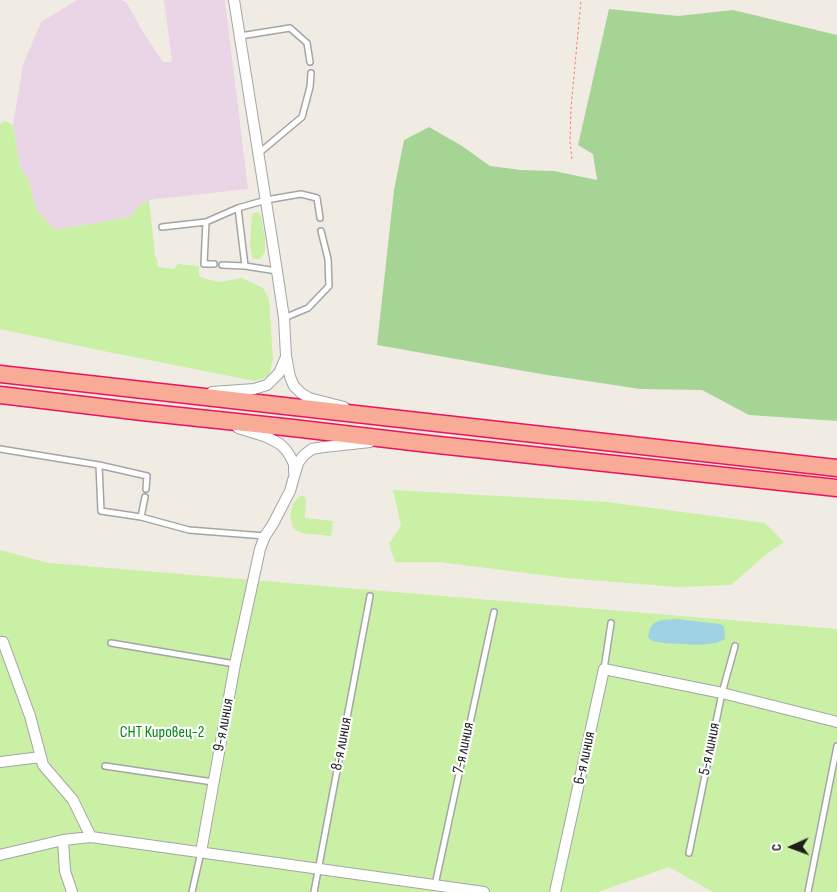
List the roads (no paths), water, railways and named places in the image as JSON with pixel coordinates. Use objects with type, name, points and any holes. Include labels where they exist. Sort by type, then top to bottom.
[{"type":"highway","points":[[0,374],[837,468]]},
{"type":"highway","points":[[0,395],[837,488]]},
{"type":"street","points":[[234,0],[284,318],[286,356],[290,377],[294,386],[309,398],[378,417]]},
{"type":"street","points":[[180,394],[254,389],[267,385],[279,373],[286,356]]},
{"type":"street","points":[[210,419],[267,437],[280,444],[294,464],[294,478]]},
{"type":"street","name":"9-я линия","points":[[200,852],[235,664],[260,549],[290,491],[298,463],[312,449],[324,446],[394,440]]},
{"type":"street","points":[[0,630],[2,642],[30,716],[43,765],[73,800],[91,837]]},
{"type":"street","points":[[604,669],[722,693],[837,722]]},
{"type":"street","name":"6-я линия","points":[[556,892],[604,669]]},
{"type":"street","points":[[0,762],[41,757]]},
{"type":"street","points":[[0,855],[63,840],[91,837],[484,892]]},
{"type":"street","points":[[63,840],[65,871],[72,892]]},
{"type":"lane","points":[[239,36],[290,28],[307,43],[310,62]]},
{"type":"lane","points":[[258,153],[302,117],[310,87],[311,73]]},
{"type":"lane","points":[[162,227],[206,222],[238,208],[266,200],[301,194],[317,198],[320,218]]},
{"type":"lane","points":[[238,208],[245,266]]},
{"type":"lane","points":[[206,222],[204,264],[214,264]]},
{"type":"lane","points":[[284,318],[308,308],[329,286],[328,259],[321,231]]},
{"type":"lane","points":[[222,265],[245,266],[277,271]]},
{"type":"lane","points":[[0,449],[99,465],[147,476],[146,489]]},
{"type":"lane","points":[[99,465],[102,511],[142,517],[189,530],[266,536]]},
{"type":"lane","points":[[142,517],[146,497]]},
{"type":"lane","name":"8-я линия","points":[[314,892],[370,596]]},
{"type":"lane","name":"7-я линия","points":[[434,885],[494,612]]},
{"type":"lane","name":"6-я линия","points":[[604,669],[612,623]]},
{"type":"lane","points":[[111,643],[235,664]]},
{"type":"lane","name":"5-я линия","points":[[689,853],[722,693],[735,646]]},
{"type":"lane","points":[[808,892],[837,746]]},
{"type":"lane","points":[[105,766],[213,782]]},
{"type":"lane","name":"9-я линия","points":[[192,892],[200,852]]},
{"type":"water","points":[[677,619],[724,626],[725,639],[716,643],[699,645],[664,643],[652,641],[648,637],[650,628],[654,623],[661,620]]},
{"type":"park label","name":"СНТ Кировец-2","points":[[162,733]]}]
